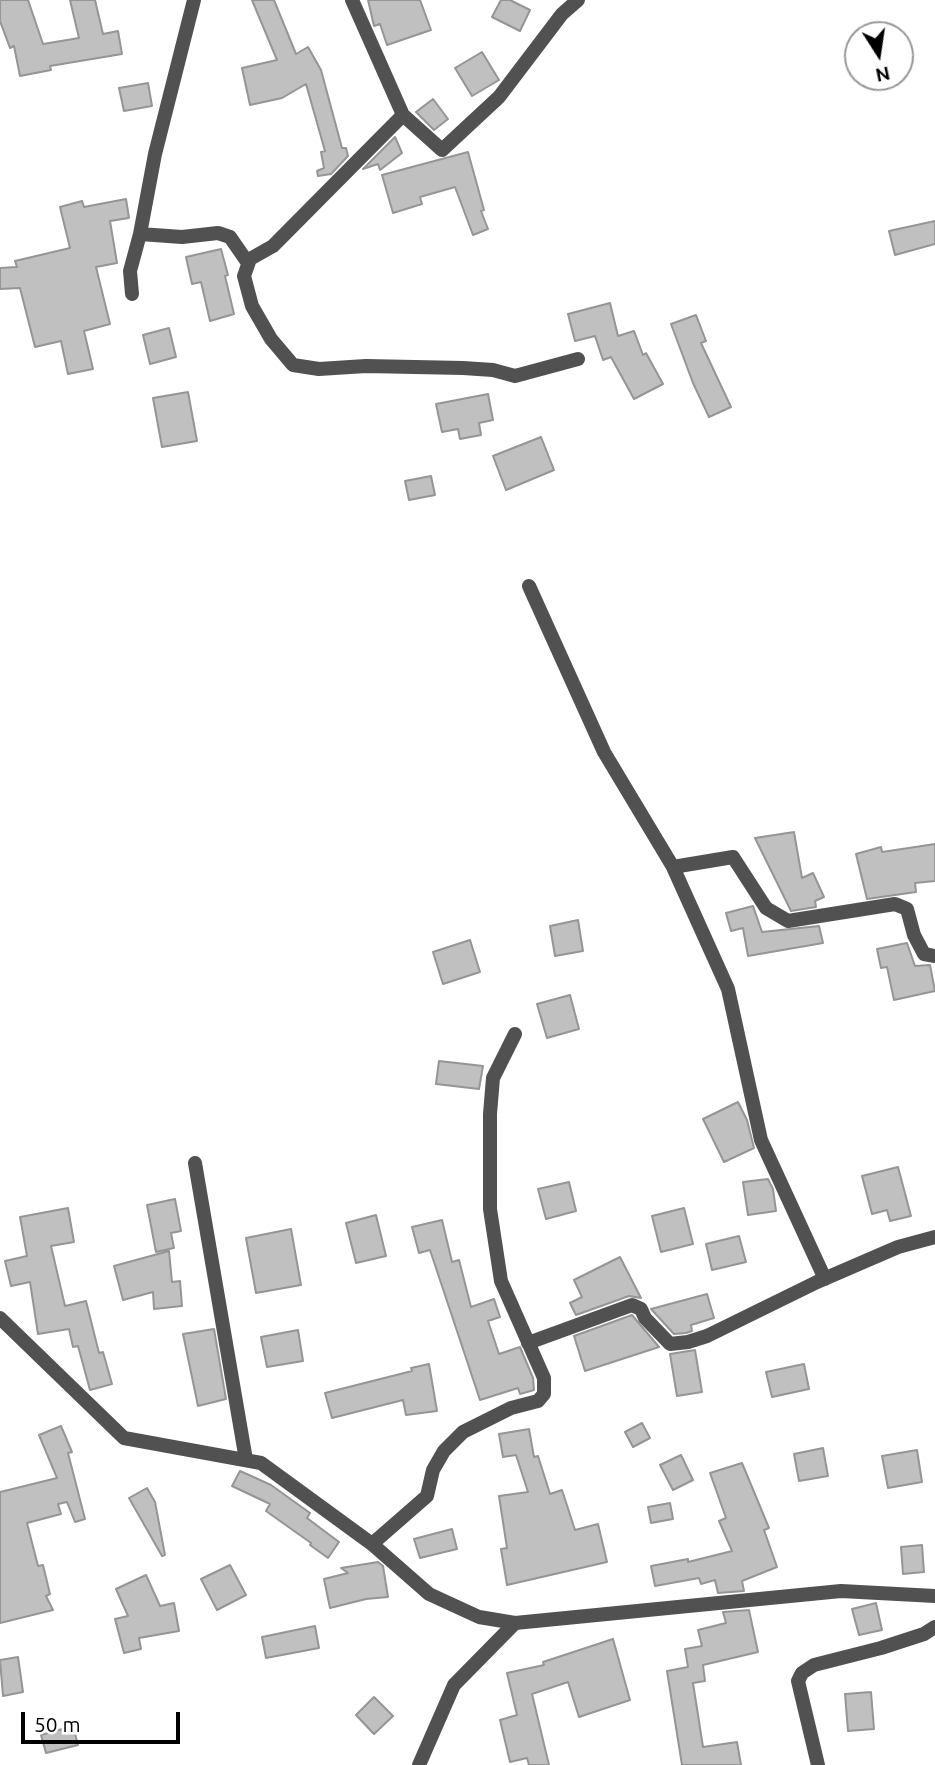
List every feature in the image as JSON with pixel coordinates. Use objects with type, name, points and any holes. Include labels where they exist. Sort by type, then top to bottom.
[{"type":"street","points":[[132,294],[130,271],[155,154],[194,0]]},
{"type":"street","points":[[352,0],[403,114],[443,150],[499,97],[562,14],[578,0]]},
{"type":"street","points":[[403,114],[273,246],[250,259],[244,276],[252,306],[271,339],[293,365],[319,369],[437,367],[493,370],[515,376],[578,359]]},
{"type":"street","points":[[140,234],[181,237],[218,233],[230,237],[248,263]]},
{"type":"street","points":[[529,586],[604,752],[673,867],[728,989],[761,1140],[825,1279]]},
{"type":"street","points":[[673,867],[733,857],[766,908],[788,921],[895,904],[907,909],[914,936],[924,954],[935,956]]},
{"type":"street","points":[[372,1544],[427,1496],[433,1470],[444,1451],[463,1432],[511,1408],[538,1401],[544,1394],[544,1378],[501,1281],[490,1209],[490,1114],[493,1078],[515,1034]]},
{"type":"street","points":[[195,1163],[246,1460]]},
{"type":"street","points":[[528,1343],[632,1305],[641,1309],[645,1318],[670,1344],[688,1342],[707,1336],[898,1247],[935,1237]]},
{"type":"street","points":[[0,1318],[124,1438],[261,1463],[372,1544],[429,1594],[479,1617],[515,1623],[841,1591],[935,1596]]},
{"type":"street","points":[[419,1765],[454,1685],[515,1623]]},
{"type":"street","points":[[818,1765],[798,1681],[802,1673],[814,1665],[881,1648],[924,1634],[935,1627]]},
{"type":"building","points":[[0,0],[28,0],[43,44],[79,38],[70,0],[95,0],[103,34],[118,31],[122,54],[50,66],[51,70],[20,76],[14,46],[10,48],[0,21]]},
{"type":"building","points":[[252,0],[274,0],[296,54],[308,47],[321,70],[342,148],[346,148],[348,156],[331,174],[318,176],[317,171],[324,168],[321,152],[325,151],[306,84],[282,98],[250,105],[242,68],[277,60]]},
{"type":"building","points":[[368,0],[420,0],[431,30],[387,45],[380,24],[374,26]]},
{"type":"building","points":[[501,0],[510,0],[530,10],[520,31],[492,17]]},
{"type":"building","points":[[482,52],[499,80],[472,96],[455,68]]},
{"type":"building","points":[[148,83],[152,106],[124,111],[119,88]]},
{"type":"building","points":[[433,99],[448,119],[434,130],[416,112]]},
{"type":"building","points":[[395,137],[402,153],[380,170],[378,164],[363,169]]},
{"type":"building","points":[[468,152],[484,210],[481,211],[488,229],[473,235],[455,187],[420,197],[422,204],[393,213],[382,175]]},
{"type":"building","points":[[126,199],[129,218],[110,221],[117,263],[96,267],[110,324],[84,331],[93,369],[68,374],[61,341],[35,347],[20,288],[0,289],[0,268],[17,267],[15,261],[70,248],[60,207],[82,201],[84,207]]},
{"type":"building","points":[[935,221],[935,244],[895,255],[889,231]]},
{"type":"building","points":[[221,249],[234,314],[210,321],[201,282],[192,284],[186,257]]},
{"type":"building","points":[[610,303],[618,336],[634,331],[643,355],[646,353],[663,384],[634,399],[611,357],[603,360],[595,336],[575,341],[568,314]]},
{"type":"building","points":[[696,315],[706,341],[701,343],[731,407],[709,417],[671,324]]},
{"type":"building","points":[[169,328],[176,357],[150,364],[143,335]]},
{"type":"building","points":[[188,392],[197,441],[162,447],[153,398]]},
{"type":"building","points":[[488,394],[493,420],[479,423],[481,435],[460,439],[458,429],[442,432],[436,404]]},
{"type":"building","points":[[541,437],[554,470],[506,490],[493,456]]},
{"type":"building","points":[[431,476],[435,495],[409,500],[405,481]]},
{"type":"building","points":[[794,832],[802,878],[813,873],[824,897],[815,901],[816,907],[791,911],[755,838]]},
{"type":"building","points":[[935,844],[935,881],[915,883],[916,892],[867,899],[856,854],[881,847],[882,852]]},
{"type":"building","points":[[753,906],[762,932],[819,926],[823,943],[748,956],[743,928],[731,931],[726,913]]},
{"type":"building","points":[[578,920],[583,951],[555,956],[550,926]]},
{"type":"building","points":[[470,940],[480,972],[443,984],[433,952]]},
{"type":"building","points":[[907,943],[915,966],[930,965],[935,991],[894,1000],[887,967],[881,968],[877,949]]},
{"type":"building","points":[[570,995],[579,1029],[547,1038],[537,1004]]},
{"type":"building","points":[[439,1061],[483,1066],[479,1089],[436,1084]]},
{"type":"building","points":[[738,1102],[747,1120],[754,1148],[724,1162],[703,1119]]},
{"type":"building","points":[[898,1167],[911,1216],[890,1221],[887,1210],[872,1214],[862,1176]]},
{"type":"building","points":[[768,1179],[773,1189],[776,1211],[748,1215],[743,1182]]},
{"type":"building","points":[[569,1182],[576,1211],[546,1219],[538,1189]]},
{"type":"building","points":[[175,1199],[181,1231],[171,1233],[174,1248],[156,1252],[147,1205]]},
{"type":"building","points":[[68,1208],[74,1242],[51,1246],[65,1306],[86,1301],[99,1353],[103,1352],[112,1384],[90,1390],[78,1346],[73,1347],[69,1329],[38,1334],[30,1282],[11,1286],[5,1261],[27,1256],[20,1217]]},
{"type":"building","points":[[684,1208],[693,1244],[661,1252],[652,1216]]},
{"type":"building","points":[[376,1215],[386,1256],[356,1263],[346,1223]]},
{"type":"building","points":[[442,1220],[452,1262],[459,1260],[471,1307],[494,1299],[500,1317],[488,1321],[499,1354],[520,1347],[533,1378],[534,1390],[520,1394],[518,1388],[480,1400],[430,1250],[419,1253],[412,1227]]},
{"type":"building","points":[[291,1229],[301,1285],[256,1293],[246,1238]]},
{"type":"building","points":[[739,1236],[746,1262],[712,1270],[706,1244]]},
{"type":"building","points":[[169,1251],[172,1282],[180,1281],[182,1306],[154,1309],[153,1292],[123,1300],[114,1266]]},
{"type":"building","points":[[620,1257],[641,1298],[629,1296],[576,1315],[570,1303],[582,1297],[574,1280]]},
{"type":"building","points":[[707,1294],[714,1318],[691,1325],[692,1331],[686,1333],[674,1334],[651,1309]]},
{"type":"building","points":[[632,1315],[659,1347],[585,1371],[574,1336]]},
{"type":"building","points":[[214,1329],[226,1399],[198,1406],[183,1334]]},
{"type":"building","points":[[298,1330],[303,1361],[267,1367],[261,1337]]},
{"type":"building","points":[[695,1350],[702,1392],[677,1396],[670,1354]]},
{"type":"building","points":[[429,1364],[437,1411],[406,1415],[403,1400],[332,1418],[325,1393],[412,1371],[411,1368]]},
{"type":"building","points":[[804,1364],[809,1389],[772,1397],[766,1372]]},
{"type":"building","points":[[642,1423],[650,1438],[633,1447],[625,1432]]},
{"type":"building","points":[[61,1426],[72,1452],[68,1453],[85,1519],[75,1522],[67,1502],[58,1504],[61,1514],[27,1523],[38,1566],[43,1565],[50,1594],[46,1596],[53,1610],[0,1623],[0,1492],[57,1478],[39,1435]]},
{"type":"building","points":[[529,1429],[534,1457],[538,1456],[550,1494],[562,1490],[575,1530],[598,1524],[607,1562],[507,1585],[501,1549],[507,1548],[499,1496],[528,1492],[516,1455],[503,1457],[499,1434]]},
{"type":"building","points":[[823,1448],[828,1476],[799,1481],[794,1454]]},
{"type":"building","points":[[917,1450],[922,1482],[888,1488],[882,1456]]},
{"type":"building","points":[[681,1455],[693,1480],[673,1490],[660,1465]]},
{"type":"building","points":[[742,1463],[769,1528],[764,1530],[777,1567],[742,1581],[744,1591],[718,1593],[715,1580],[701,1584],[699,1578],[655,1586],[651,1566],[688,1559],[688,1562],[732,1551],[719,1521],[726,1518],[710,1473]]},
{"type":"building","points":[[240,1471],[271,1485],[310,1513],[307,1518],[339,1542],[328,1558],[266,1511],[270,1504],[232,1486]]},
{"type":"building","points":[[147,1488],[155,1502],[165,1555],[162,1556],[129,1498]]},
{"type":"building","points":[[670,1503],[673,1519],[651,1523],[648,1507]]},
{"type":"building","points":[[452,1529],[457,1549],[420,1558],[414,1539]]},
{"type":"building","points":[[922,1545],[924,1572],[903,1574],[901,1547]]},
{"type":"building","points":[[378,1562],[383,1566],[388,1597],[366,1599],[330,1608],[324,1579],[348,1573],[341,1568]]},
{"type":"building","points":[[230,1565],[246,1595],[217,1610],[201,1579]]},
{"type":"building","points":[[146,1575],[160,1606],[174,1603],[179,1631],[139,1638],[141,1649],[124,1653],[115,1619],[128,1616],[116,1589]]},
{"type":"building","points":[[876,1603],[882,1630],[859,1635],[852,1609]]},
{"type":"building","points":[[749,1610],[758,1652],[703,1665],[705,1681],[693,1683],[703,1747],[737,1742],[741,1765],[682,1765],[667,1671],[688,1667],[685,1649],[702,1646],[698,1630],[726,1623],[723,1612]]},
{"type":"building","points":[[315,1626],[319,1648],[266,1658],[262,1637]]},
{"type":"building","points":[[613,1639],[630,1700],[579,1717],[568,1682],[532,1694],[549,1765],[529,1765],[527,1758],[510,1762],[500,1720],[517,1715],[507,1673],[544,1665],[543,1662]]},
{"type":"building","points":[[18,1657],[23,1692],[3,1696],[0,1660]]},
{"type":"building","points":[[871,1692],[874,1729],[848,1731],[845,1694]]},
{"type":"building","points":[[374,1697],[393,1716],[374,1734],[356,1715]]},
{"type":"building","points":[[73,1726],[78,1745],[46,1753],[41,1735]]}]
